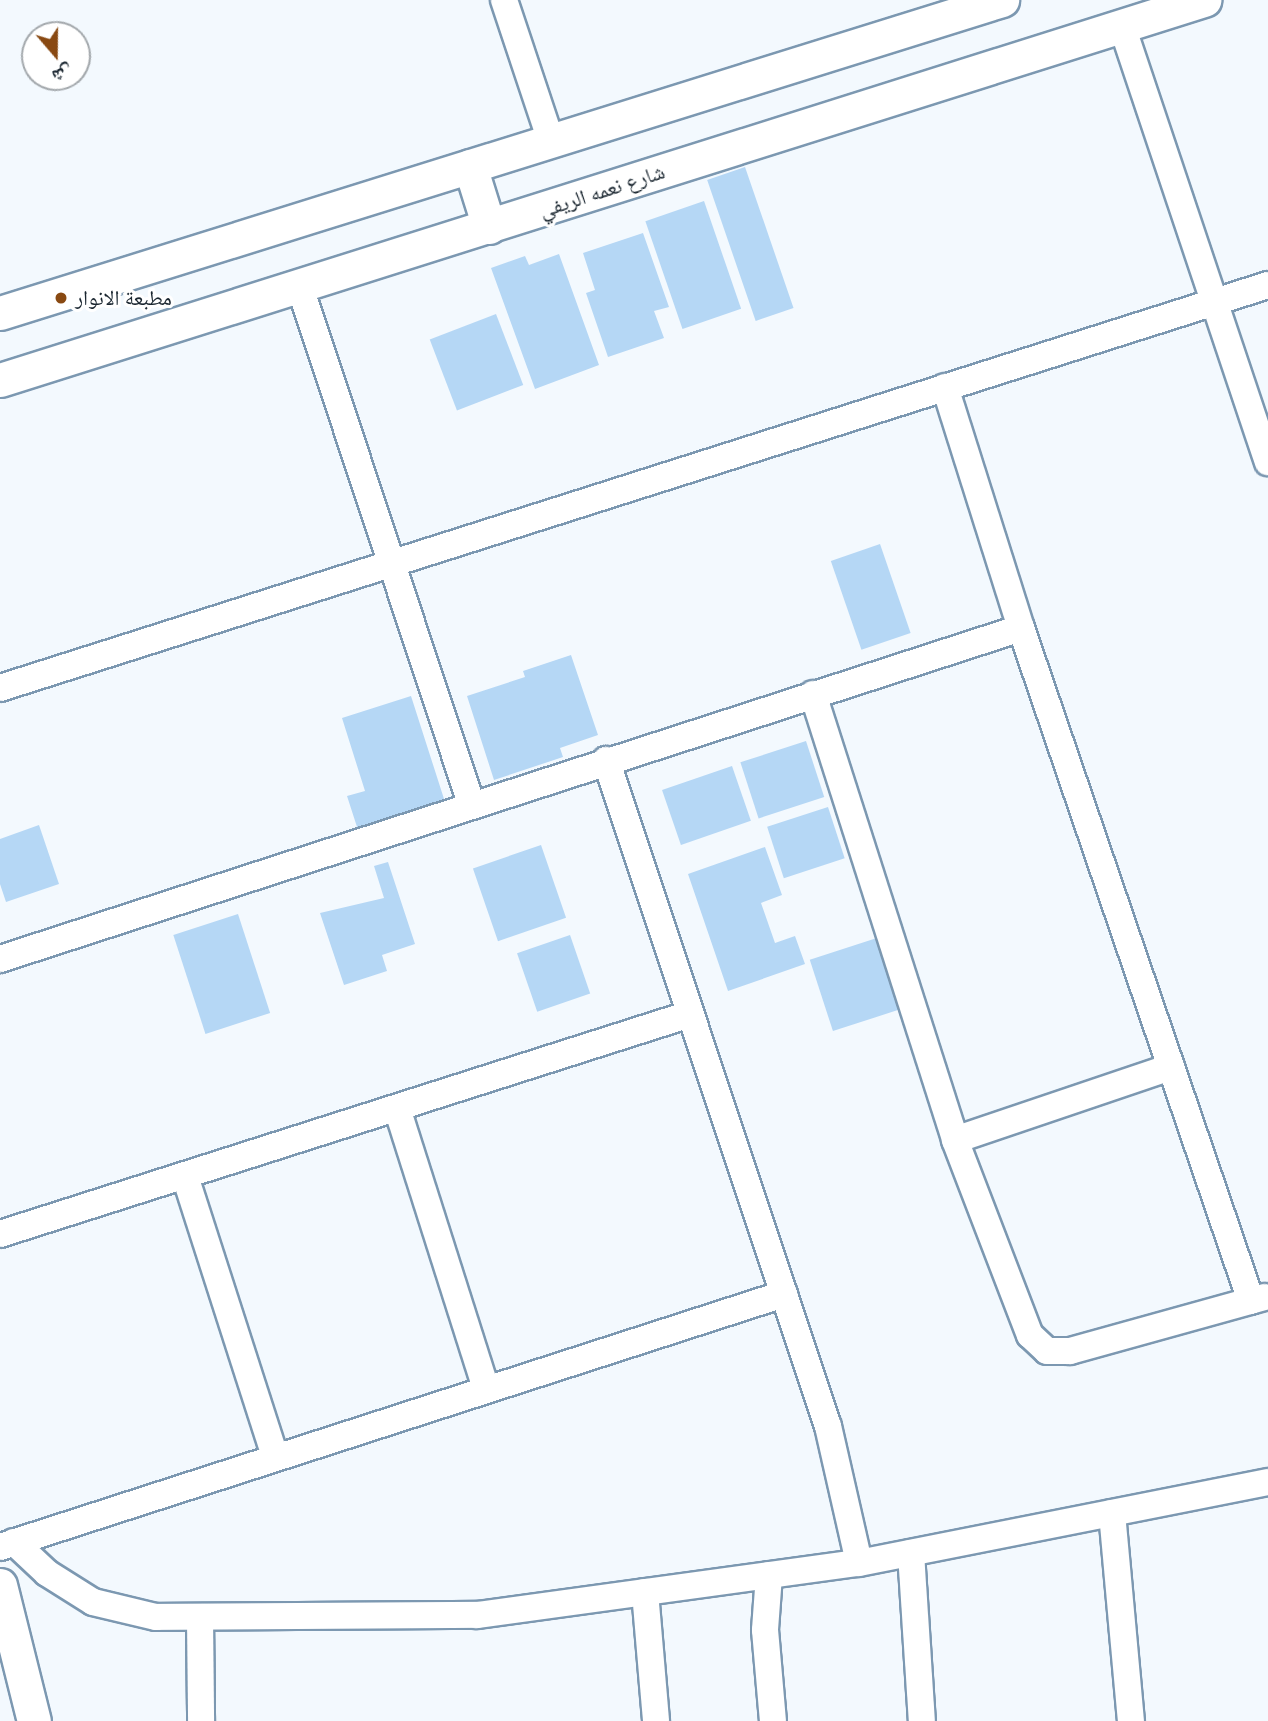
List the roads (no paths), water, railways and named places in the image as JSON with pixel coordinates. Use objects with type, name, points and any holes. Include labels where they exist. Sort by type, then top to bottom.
[{"type":"street","points":[[504,0],[551,141]]},
{"type":"street","points":[[0,313],[1002,0]]},
{"type":"street","name":"شارع نعمه الريفي","points":[[0,380],[1204,0]]},
{"type":"street","points":[[1122,26],[1268,462]]},
{"type":"street","points":[[470,166],[489,227]]},
{"type":"street","points":[[0,688],[1268,285]]},
{"type":"street","points":[[300,287],[471,803]]},
{"type":"street","points":[[813,694],[955,1140],[1030,1335],[1046,1351],[1070,1351],[1260,1299],[1171,1067],[1021,628],[945,387]]},
{"type":"street","points":[[0,959],[471,803],[1021,628]]},
{"type":"street","points":[[606,760],[687,1016],[828,1426],[859,1563]]},
{"type":"street","points":[[0,1234],[687,1016]]},
{"type":"street","points":[[955,1140],[1171,1067]]},
{"type":"street","points":[[397,1108],[486,1389]]},
{"type":"street","points":[[185,1176],[275,1457]]},
{"type":"street","points":[[7,1544],[784,1294]]},
{"type":"street","points":[[7,1544],[93,1602],[156,1617],[477,1615],[859,1563],[1268,1482]]},
{"type":"street","points":[[1112,1513],[1131,1721]]},
{"type":"street","points":[[911,1553],[922,1721]]},
{"type":"street","points":[[769,1576],[765,1630],[773,1721]]},
{"type":"street","points":[[0,1585],[33,1721]]},
{"type":"street","points":[[645,1592],[656,1721]]},
{"type":"street","points":[[200,1617],[201,1721]]},
{"type":"place","name":"مطبعة الانوار","points":[[61,298]]}]
